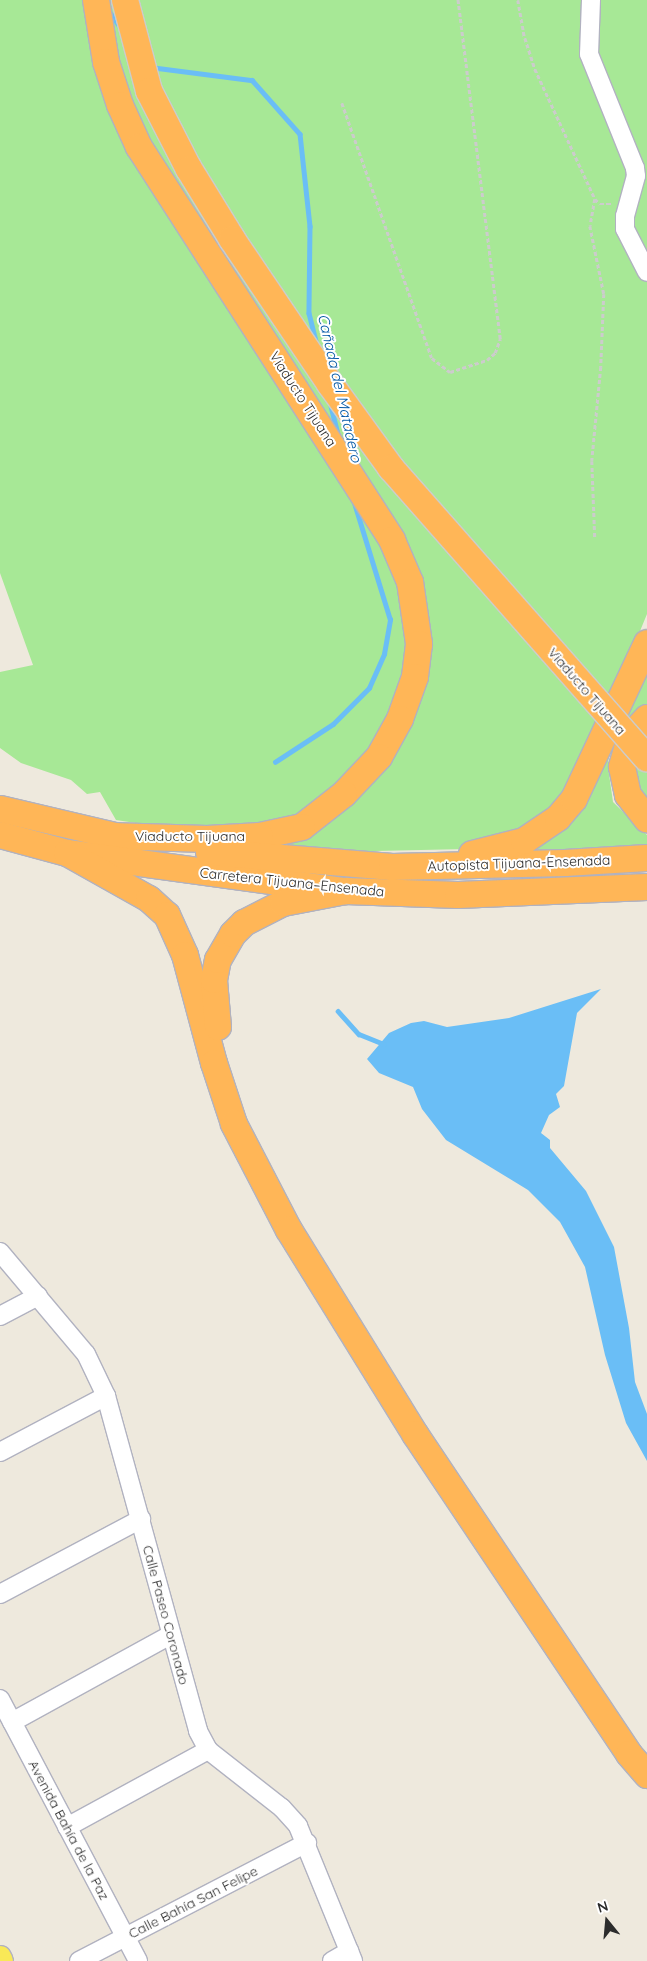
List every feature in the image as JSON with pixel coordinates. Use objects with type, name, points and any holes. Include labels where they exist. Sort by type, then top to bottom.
[{"type":"highway","name":"Viaducto Tijuana","points":[[96,0],[106,62],[120,105],[139,146],[392,540],[410,582],[419,644],[415,677],[400,720],[379,756],[344,794],[302,828],[260,836],[207,839],[110,836]]},
{"type":"highway","name":"Viaducto Tijuana","points":[[125,0],[149,91],[185,161],[232,239],[330,384],[391,468],[647,758]]},
{"type":"highway","points":[[392,867],[506,847],[524,840],[558,818],[574,799],[589,772],[647,643]]},
{"type":"highway","points":[[647,718],[631,735],[622,768],[628,795],[647,818]]},
{"type":"highway","name":"Carretera Tijuana–Ensenada","points":[[0,809],[110,836],[210,852],[392,867]]},
{"type":"highway","name":"Carretera Tijuana–Ensenada","points":[[0,835],[67,853],[346,891],[458,896],[571,893],[647,887]]},
{"type":"highway","points":[[67,853],[149,899],[167,915],[185,955],[214,1063],[234,1124],[289,1230],[431,1459],[629,1754],[647,1774]]},
{"type":"highway","name":"Autopista Tijuana-Ensenada","points":[[392,867],[565,863],[647,858]]},
{"type":"highway","points":[[346,891],[283,903],[244,923],[225,944],[214,980],[214,1000],[220,1042],[239,1099],[334,1279],[428,1430],[561,1635],[647,1757]]},
{"type":"main road","points":[[0,1957],[2,1961]]},
{"type":"street","points":[[591,0],[589,54],[635,168],[625,216],[625,229],[647,272]]},
{"type":"street","name":"Calle Paseo Coronado","points":[[0,1252],[86,1354],[106,1396],[141,1519],[170,1635],[198,1731],[208,1750],[282,1808],[298,1826],[351,1956]]},
{"type":"street","points":[[0,1316],[38,1296]]},
{"type":"street","points":[[0,1452],[106,1396]]},
{"type":"street","points":[[0,1594],[141,1519]]},
{"type":"street","points":[[12,1722],[170,1635]]},
{"type":"street","name":"Avenida Bahía de la Paz","points":[[0,1699],[138,1961]]},
{"type":"street","points":[[68,1827],[208,1750]]},
{"type":"street","name":"Calle Bahía San Felipe","points":[[79,1961],[306,1843]]},
{"type":"street","points":[[332,1961],[351,1956]]},
{"type":"path","points":[[342,103],[432,358],[450,372],[487,360],[495,353],[500,339],[458,0]]},
{"type":"path","points":[[518,0],[525,38],[535,69],[595,199],[590,226],[604,294],[601,367],[592,461],[595,538]]},
{"type":"path","points":[[595,199],[607,205],[630,198]]},
{"type":"green space","points":[[0,0],[647,0],[647,614],[574,792],[543,826],[467,849],[329,852],[116,820],[100,792],[87,794],[71,780],[21,763],[0,748],[0,672],[33,665],[0,573]]},
{"type":"green space","points":[[647,676],[647,704],[631,716],[617,734],[609,752],[608,767],[613,802],[647,835],[647,848],[525,851],[594,777]]},
{"type":"green space","points":[[647,734],[647,803],[640,790],[634,761]]},
{"type":"water","points":[[601,989],[577,1013],[564,1086],[556,1094],[560,1107],[549,1115],[541,1133],[550,1140],[550,1148],[586,1191],[614,1247],[629,1328],[635,1382],[647,1414],[647,1461],[626,1423],[605,1355],[585,1267],[560,1222],[528,1190],[446,1140],[422,1109],[413,1087],[379,1073],[367,1059],[389,1033],[411,1023],[424,1021],[447,1027],[509,1018]]},
{"type":"waterway","name":"Cañada del Matadero","points":[[109,11],[121,28]]},
{"type":"waterway","name":"Cañada del Matadero","points":[[150,67],[252,80],[300,134],[310,226],[309,313],[317,345]]},
{"type":"waterway","name":"Cañada del Matadero","points":[[331,406],[338,435]]},
{"type":"waterway","name":"Cañada del Matadero","points":[[275,762],[333,724],[369,688],[384,654],[390,620],[354,503]]},
{"type":"waterway","name":"Cañada del Matadero","points":[[338,1011],[359,1034],[384,1044]]}]
